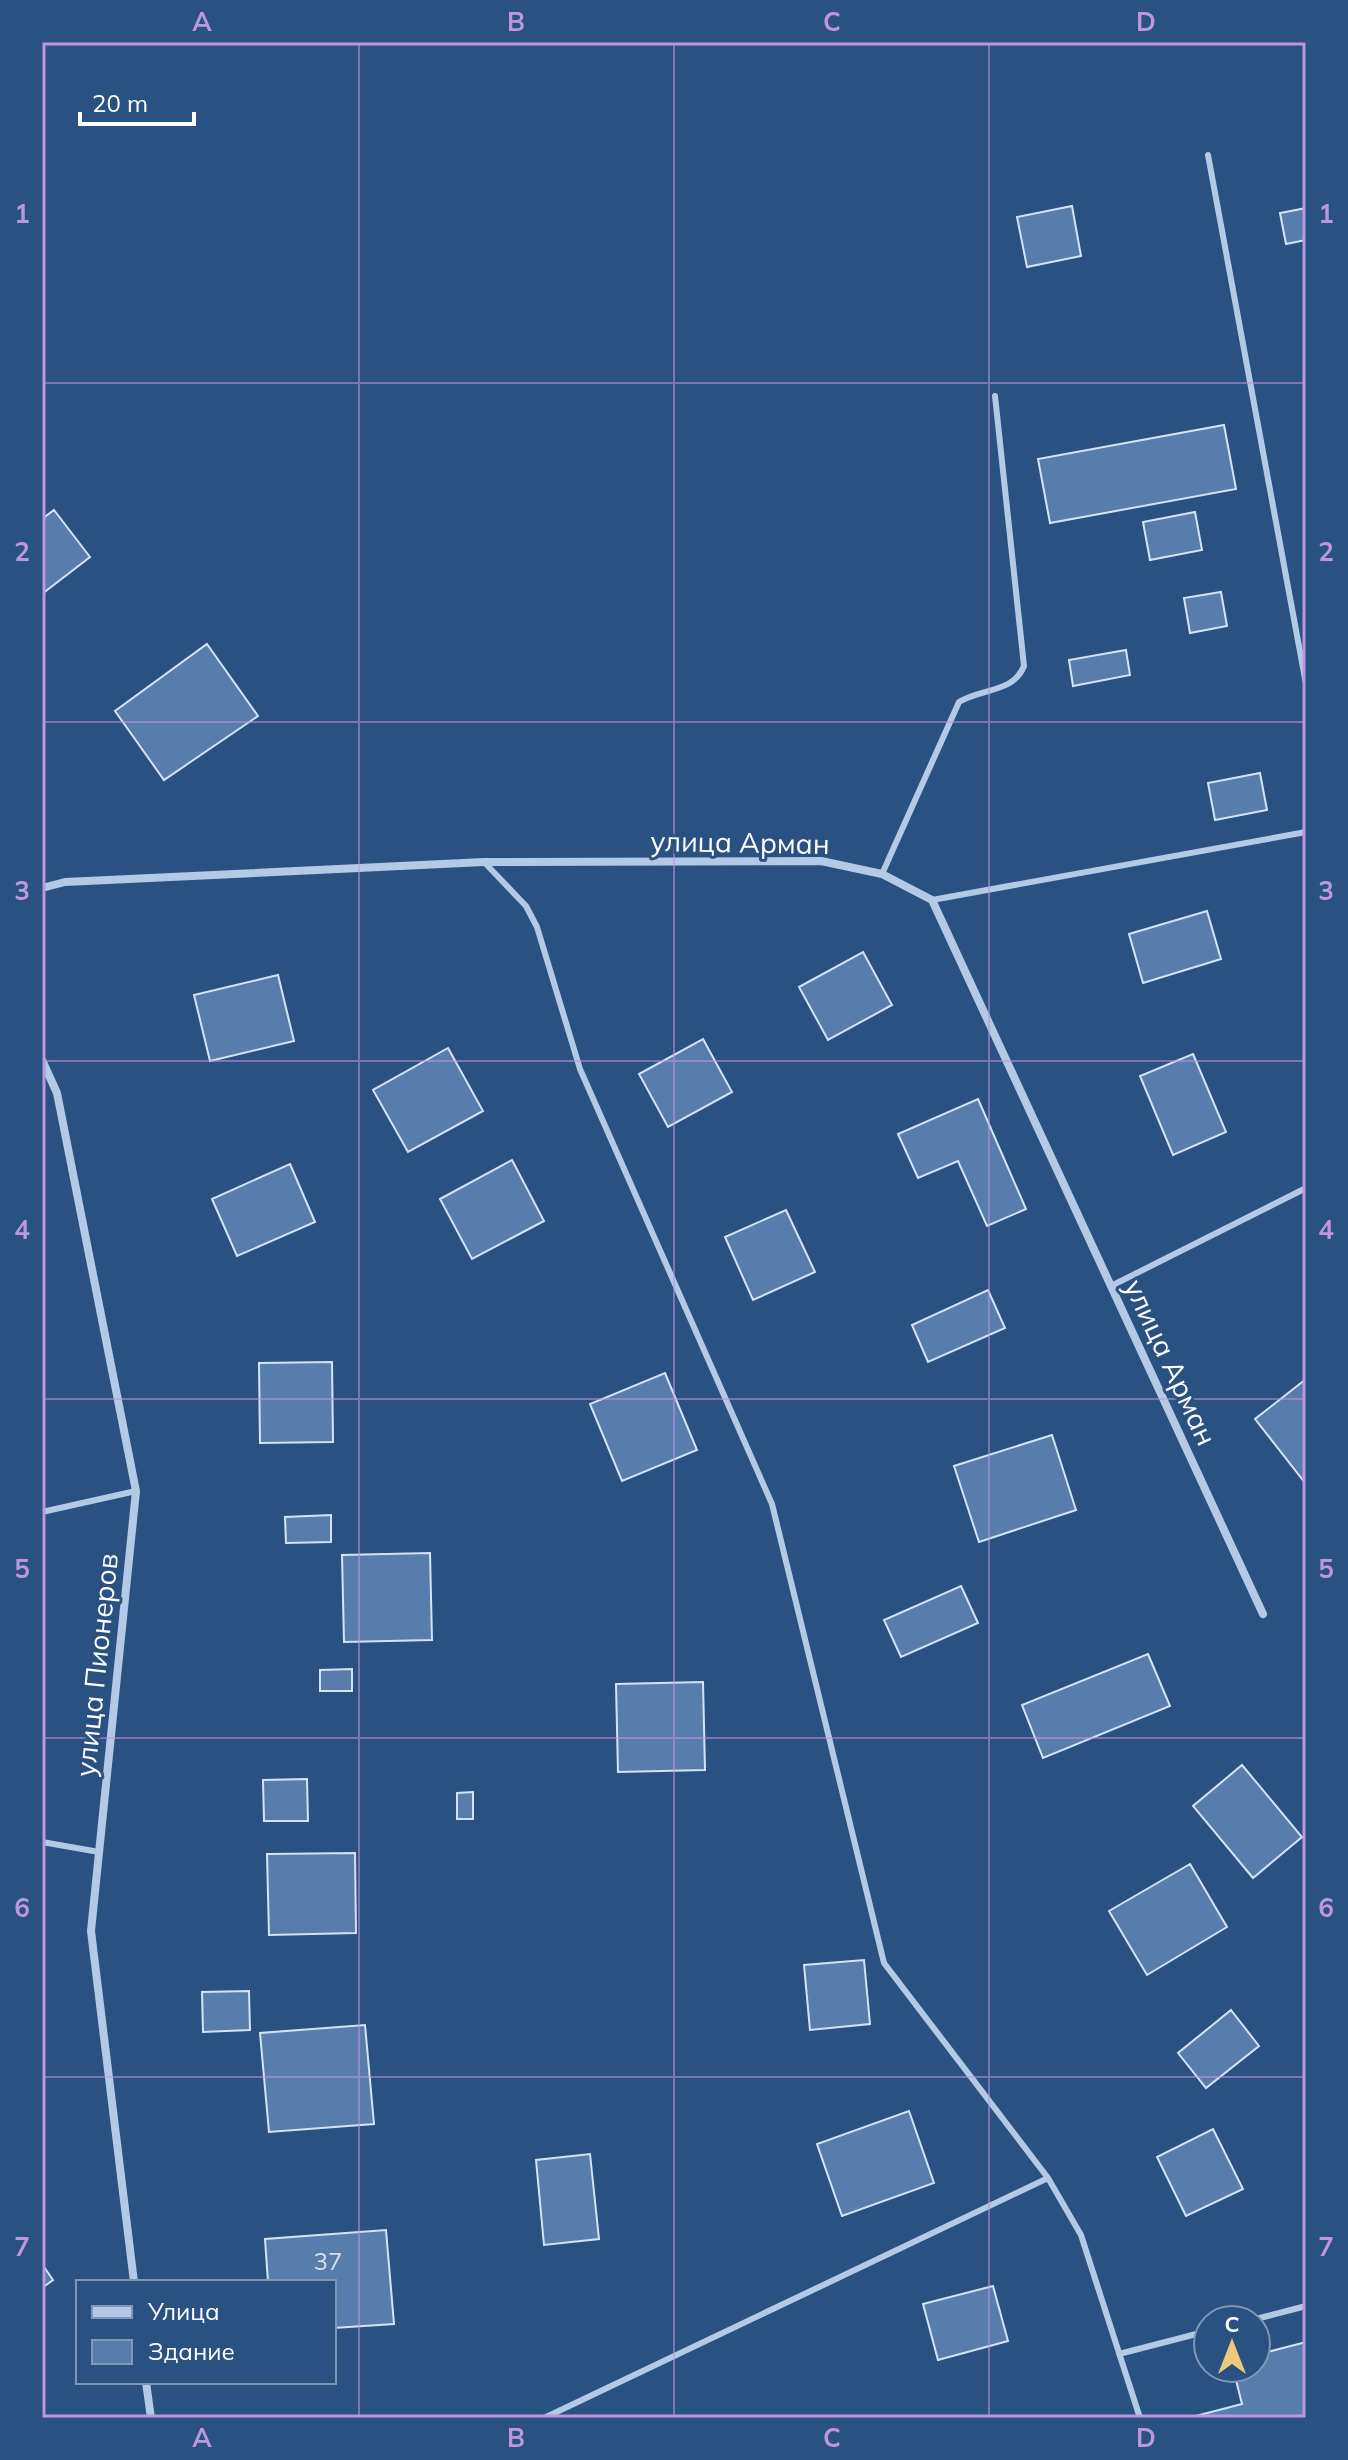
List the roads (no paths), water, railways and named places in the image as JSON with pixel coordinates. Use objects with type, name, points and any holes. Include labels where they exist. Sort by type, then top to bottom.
[{"type":"street","name":"улица Арман","points":[[42,888],[65,882],[484,862],[821,861],[882,874],[932,900],[1263,1614]]},
{"type":"street","name":"улица Пионеров","points":[[42,1060],[57,1093],[136,1491],[91,1931],[134,2280]]},
{"type":"street","points":[[146,2384],[151,2418]]},
{"type":"lane","points":[[1208,155],[1306,684]]},
{"type":"lane","points":[[882,874],[959,702],[974,693],[1004,688],[1019,679],[1024,666],[995,396]]},
{"type":"lane","points":[[932,900],[1306,832]]},
{"type":"lane","points":[[484,862],[526,906],[537,927],[580,1069],[772,1504],[884,1963],[1048,2178],[1081,2235],[1140,2418]]},
{"type":"lane","points":[[1111,1286],[1306,1188]]},
{"type":"lane","points":[[42,1512],[136,1491]]},
{"type":"lane","points":[[42,1842],[99,1852]]},
{"type":"lane","points":[[544,2418],[1048,2178]]},
{"type":"lane","points":[[1272,2315],[1306,2306]]},
{"type":"lane","points":[[1119,2354],[1192,2335]]}]
